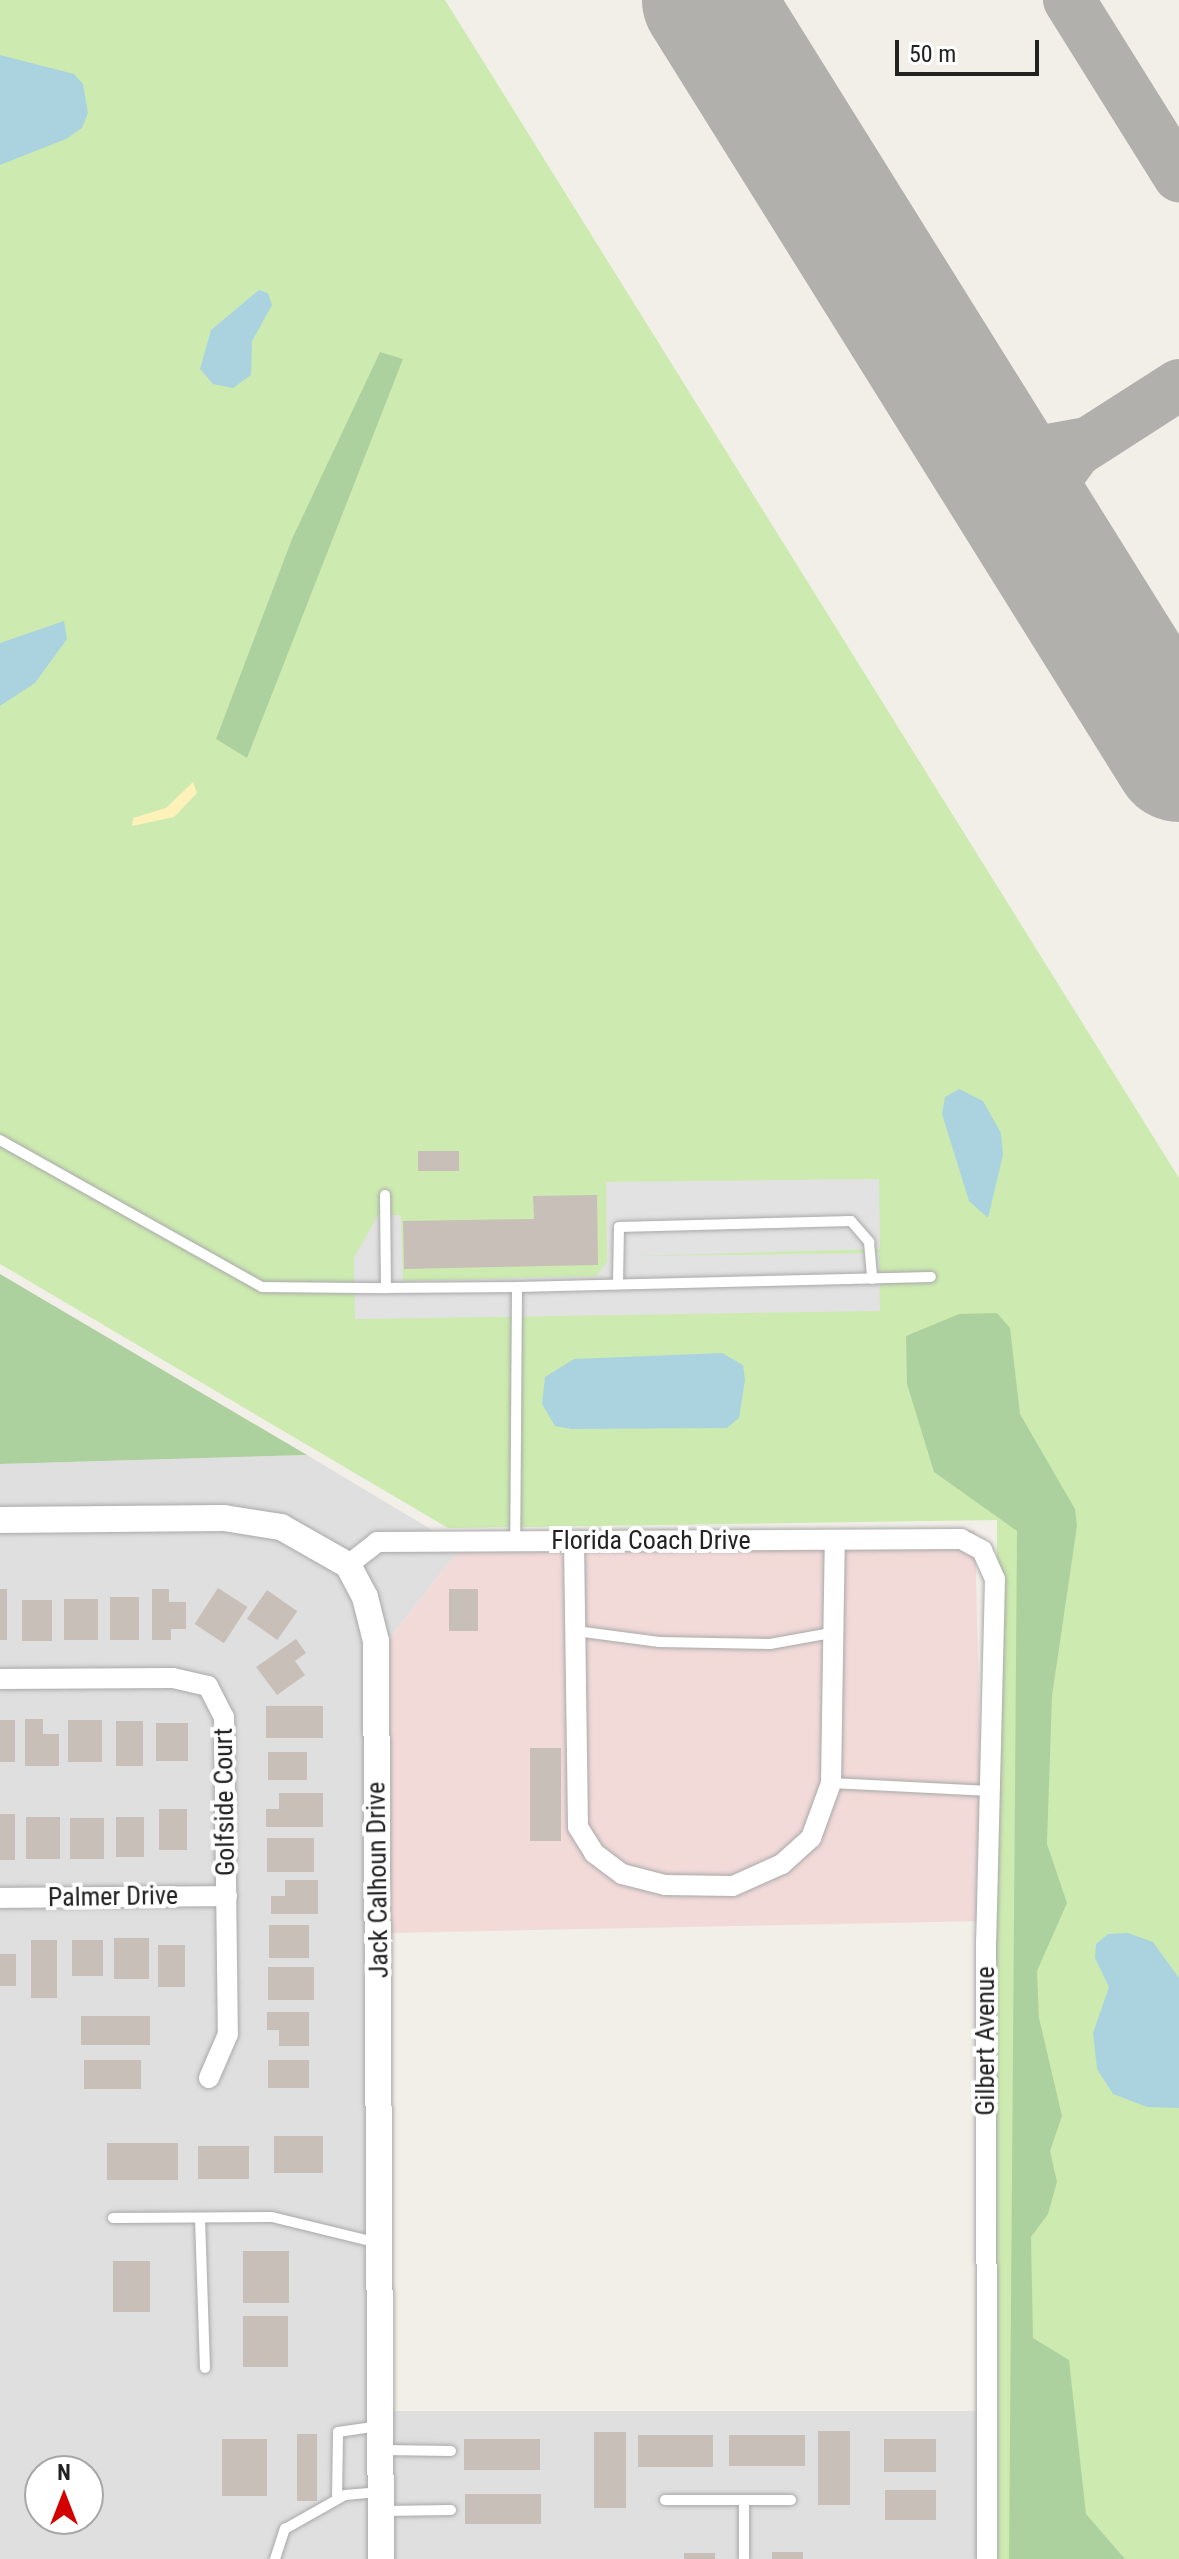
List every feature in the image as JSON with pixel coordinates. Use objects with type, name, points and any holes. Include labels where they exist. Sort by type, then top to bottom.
[{"type":"street","points":[[0,1520],[224,1518],[281,1527],[348,1565]]},
{"type":"street","name":"Florida Coach Drive","points":[[348,1565],[377,1542],[961,1539]]},
{"type":"street","name":"Gilbert Avenue","points":[[961,1539],[982,1550],[995,1579],[990,1791],[987,2559]]},
{"type":"street","points":[[574,1541],[578,1827],[594,1853],[622,1874],[665,1885],[745,1880],[782,1864],[811,1838],[836,1763],[831,1633],[835,1540]]},
{"type":"street","name":"Jack Calhoun Drive","points":[[348,1565],[365,1597],[376,1641],[381,2559]]},
{"type":"street","name":"Golfside Court","points":[[0,1679],[173,1678],[208,1686],[224,1717],[228,2034],[209,2078]]},
{"type":"street","name":"Palmer Drive","points":[[0,1898],[227,1896]]},
{"type":"lane","points":[[0,1140],[262,1287],[517,1287],[931,1277]]},
{"type":"lane","points":[[385,1195],[386,1288]]},
{"type":"lane","points":[[618,1284],[619,1227],[851,1221],[869,1242],[872,1279]]},
{"type":"lane","points":[[515,1542],[517,1287]]},
{"type":"lane","points":[[576,1631],[659,1642],[770,1644],[831,1633]]},
{"type":"lane","points":[[831,1783],[990,1791]]},
{"type":"lane","points":[[113,2218],[272,2217],[381,2244]]},
{"type":"lane","points":[[200,2218],[205,2368]]},
{"type":"lane","points":[[337,2498],[338,2432],[451,2451]]},
{"type":"lane","points":[[275,2559],[285,2529],[337,2498],[451,2510]]},
{"type":"lane","points":[[665,2500],[791,2500]]},
{"type":"lane","points":[[744,2500],[744,2559]]},
{"type":"shaded area","points":[[879,1179],[880,1249],[633,1256],[879,1253],[880,1311],[355,1319],[354,1258],[378,1215],[401,1215],[403,1281],[596,1276],[607,1262],[606,1182]]},
{"type":"shaded area","points":[[307,1455],[444,1537],[468,1538],[386,1643],[354,1556],[284,1517],[0,1509],[0,1464]]},
{"type":"shaded area","points":[[224,1529],[278,1538],[341,1573],[366,1642],[371,2559],[0,2559],[0,1531]]},
{"type":"shaded area","points":[[975,1530],[984,1921],[389,1933],[386,1643],[468,1538]]},
{"type":"shaded area","points":[[391,2411],[985,2411],[985,2559],[391,2559]]},
{"type":"green space","points":[[0,0],[445,0],[1179,1178],[1179,2559],[993,2559],[997,1520],[448,1528],[0,1264]]},
{"type":"green space","points":[[380,352],[403,359],[247,758],[216,739],[292,539]]},
{"type":"green space","points":[[0,1274],[307,1455],[0,1464]]},
{"type":"green space","points":[[997,1313],[1010,1328],[1020,1414],[1075,1509],[1077,1526],[1052,1696],[1047,1844],[1067,1903],[1037,1971],[1039,2018],[1062,2116],[1050,2151],[1057,2182],[1048,2214],[1031,2237],[1033,2338],[1069,2360],[1086,2514],[1125,2559],[1009,2559],[1017,1531],[934,1472],[907,1384],[906,1336],[959,1314]]},
{"type":"sand","points":[[193,782],[197,793],[174,817],[132,826],[133,818],[166,808]]},
{"type":"water","points":[[0,55],[74,74],[83,84],[88,113],[82,128],[66,139],[0,165]]},
{"type":"water","points":[[259,290],[268,293],[272,305],[252,341],[251,375],[233,388],[213,384],[200,369],[211,330]]},
{"type":"water","points":[[64,621],[67,639],[35,683],[0,706],[0,643]]},
{"type":"water","points":[[959,1089],[983,1101],[1001,1133],[1003,1155],[988,1218],[969,1201],[942,1114],[945,1097]]},
{"type":"water","points":[[722,1353],[743,1365],[745,1380],[739,1418],[727,1428],[571,1429],[555,1426],[542,1404],[545,1377],[574,1359]]},
{"type":"water","points":[[1128,1933],[1153,1942],[1179,1978],[1179,2108],[1147,2107],[1113,2094],[1097,2069],[1093,2033],[1109,1987],[1095,1958],[1096,1944],[1108,1934]]},
{"type":"building","points":[[418,1151],[459,1151],[459,1171],[418,1171]]},
{"type":"building","points":[[597,1195],[598,1265],[404,1269],[403,1221],[534,1219],[533,1196]]},
{"type":"building","points":[[218,1588],[247,1607],[224,1643],[195,1624]]},
{"type":"building","points":[[0,1589],[7,1589],[7,1640],[0,1640]]},
{"type":"building","points":[[152,1589],[169,1589],[169,1602],[186,1602],[186,1629],[171,1629],[171,1640],[152,1640]]},
{"type":"building","points":[[449,1589],[478,1589],[478,1631],[449,1631]]},
{"type":"building","points":[[267,1590],[297,1611],[277,1640],[247,1619]]},
{"type":"building","points":[[110,1597],[139,1597],[139,1640],[110,1640]]},
{"type":"building","points":[[64,1599],[98,1599],[98,1640],[64,1640]]},
{"type":"building","points":[[22,1600],[52,1600],[52,1641],[22,1641]]},
{"type":"building","points":[[296,1639],[306,1653],[295,1661],[305,1675],[277,1695],[256,1667]]},
{"type":"building","points":[[266,1706],[323,1706],[323,1738],[266,1738]]},
{"type":"building","points":[[25,1719],[43,1719],[43,1734],[59,1734],[59,1766],[25,1766]]},
{"type":"building","points":[[0,1720],[15,1720],[15,1762],[0,1762]]},
{"type":"building","points":[[68,1720],[102,1720],[102,1762],[68,1762]]},
{"type":"building","points":[[116,1721],[143,1721],[143,1766],[116,1766]]},
{"type":"building","points":[[156,1723],[188,1723],[188,1761],[156,1761]]},
{"type":"building","points":[[530,1748],[561,1748],[561,1841],[530,1841]]},
{"type":"building","points":[[268,1752],[307,1752],[307,1780],[268,1780]]},
{"type":"building","points":[[279,1793],[323,1793],[323,1827],[266,1827],[266,1809],[279,1809]]},
{"type":"building","points":[[159,1809],[187,1809],[187,1850],[159,1850]]},
{"type":"building","points":[[0,1814],[15,1814],[15,1860],[0,1860]]},
{"type":"building","points":[[26,1817],[60,1817],[60,1859],[26,1859]]},
{"type":"building","points":[[116,1817],[144,1817],[144,1857],[116,1857]]},
{"type":"building","points":[[70,1818],[104,1818],[104,1859],[70,1859]]},
{"type":"building","points":[[267,1838],[314,1838],[314,1872],[267,1872]]},
{"type":"building","points":[[285,1880],[318,1880],[318,1914],[271,1914],[271,1896],[285,1896]]},
{"type":"building","points":[[269,1925],[309,1925],[309,1958],[269,1958]]},
{"type":"building","points":[[114,1938],[149,1938],[149,1979],[114,1979]]},
{"type":"building","points":[[31,1940],[57,1940],[57,1998],[31,1998]]},
{"type":"building","points":[[72,1940],[103,1940],[103,1976],[72,1976]]},
{"type":"building","points":[[158,1945],[185,1945],[185,1987],[158,1987]]},
{"type":"building","points":[[0,1954],[16,1954],[16,1986],[0,1986]]},
{"type":"building","points":[[268,1967],[314,1967],[314,2000],[268,2000]]},
{"type":"building","points":[[267,2012],[309,2012],[309,2046],[279,2046],[279,2030],[267,2030]]},
{"type":"building","points":[[81,2016],[150,2016],[150,2045],[81,2045]]},
{"type":"building","points":[[84,2060],[141,2060],[141,2089],[84,2089]]},
{"type":"building","points":[[268,2060],[309,2060],[309,2088],[268,2088]]},
{"type":"building","points":[[274,2136],[323,2136],[323,2173],[274,2173]]},
{"type":"building","points":[[107,2143],[178,2143],[178,2180],[107,2180]]},
{"type":"building","points":[[198,2146],[249,2146],[249,2179],[198,2179]]},
{"type":"building","points":[[243,2251],[289,2251],[289,2303],[243,2303]]},
{"type":"building","points":[[113,2261],[150,2261],[150,2312],[113,2312]]},
{"type":"building","points":[[243,2316],[288,2316],[288,2367],[243,2367]]},
{"type":"building","points":[[818,2431],[850,2431],[850,2505],[818,2505]]},
{"type":"building","points":[[594,2432],[626,2432],[626,2508],[594,2508]]},
{"type":"building","points":[[297,2434],[317,2434],[317,2501],[297,2501]]},
{"type":"building","points":[[638,2435],[713,2435],[713,2467],[638,2467]]},
{"type":"building","points":[[729,2435],[805,2435],[805,2466],[729,2466]]},
{"type":"building","points":[[222,2439],[267,2439],[267,2496],[222,2496]]},
{"type":"building","points":[[464,2439],[540,2439],[540,2470],[464,2470]]},
{"type":"building","points":[[884,2439],[936,2439],[936,2472],[884,2472]]},
{"type":"building","points":[[885,2490],[936,2490],[936,2520],[885,2520]]},
{"type":"building","points":[[465,2494],[541,2494],[541,2524],[465,2524]]},
{"type":"building","points":[[772,2552],[803,2552],[803,2559],[772,2559]]},
{"type":"building","points":[[684,2553],[715,2553],[715,2559],[684,2559]]},
{"type":"taxiway","points":[[1069,0],[1179,176]]},
{"type":"taxiway","points":[[877,264],[984,431],[1031,453],[1086,443]]},
{"type":"taxiway","points":[[1155,711],[1058,554],[1049,506],[1057,477],[1076,451],[1179,385]]},
{"type":"runway","points":[[707,0],[1179,757]]}]
